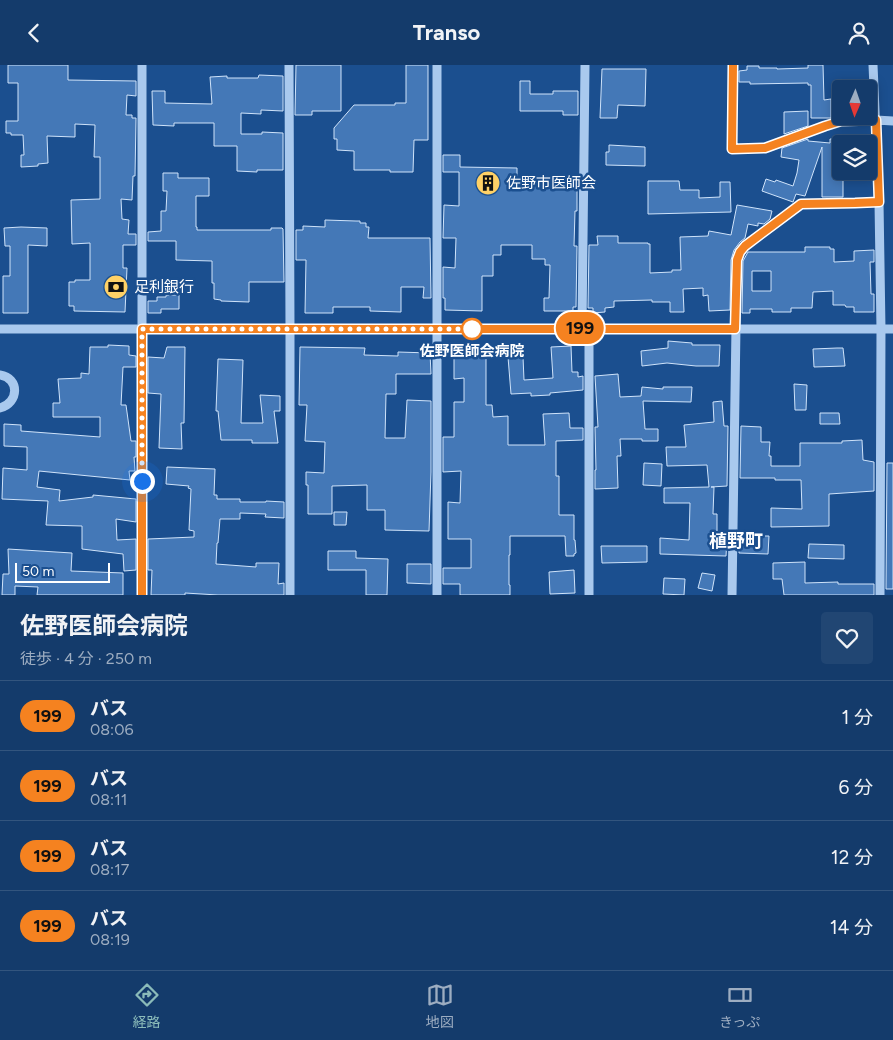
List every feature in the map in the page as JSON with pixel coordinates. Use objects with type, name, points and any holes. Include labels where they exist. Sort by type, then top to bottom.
[{"type":"street","points":[[142,65],[142,595]]},
{"type":"street","points":[[289,65],[290,595]]},
{"type":"street","points":[[437,65],[437,595]]},
{"type":"street","points":[[585,65],[589,595]]},
{"type":"street","points":[[733,65],[732,149],[765,148],[832,124]]},
{"type":"street","points":[[874,65],[875,80]]},
{"type":"street","points":[[878,120],[893,121]]},
{"type":"street","points":[[876,125],[881,329],[880,595]]},
{"type":"street","points":[[732,595],[737,260],[745,246],[801,204],[879,202]]},
{"type":"street","points":[[0,329],[893,329]]},
{"type":"street","points":[[0,375],[5,375],[10,379],[15,390],[14,398],[10,403],[0,408]]},
{"type":"building","points":[[8,65],[68,65],[68,80],[136,81],[136,96],[127,95],[126,115],[132,115],[132,118],[136,118],[135,176],[133,176],[132,200],[121,199],[122,219],[129,220],[128,234],[136,234],[136,245],[123,245],[123,268],[127,268],[125,312],[74,311],[74,306],[69,306],[69,282],[90,280],[90,243],[72,244],[71,200],[100,199],[100,157],[94,157],[95,125],[75,124],[75,137],[47,136],[48,163],[38,164],[38,166],[21,167],[21,155],[24,155],[23,135],[6,133],[6,121],[18,121],[18,83],[8,83]]},
{"type":"building","points":[[296,65],[341,65],[341,111],[312,111],[312,115],[295,115]]},
{"type":"building","points":[[406,65],[428,65],[428,140],[414,140],[413,172],[354,170],[354,151],[337,150],[334,128],[354,105],[395,105],[395,103],[406,103]]},
{"type":"building","points":[[808,65],[823,65],[824,100],[831,99],[831,118],[811,118],[811,85],[808,85],[808,83],[750,84],[750,82],[739,82],[739,71],[747,70],[747,66],[777,69],[808,68]]},
{"type":"building","points":[[602,69],[646,69],[645,106],[618,105],[617,118],[600,118]]},
{"type":"building","points":[[259,75],[283,76],[283,111],[261,110],[261,114],[241,113],[241,134],[283,133],[283,170],[237,171],[237,146],[214,146],[214,123],[174,123],[174,126],[153,125],[152,91],[165,91],[165,103],[212,104],[210,77],[258,78]]},
{"type":"building","points":[[520,81],[530,81],[530,94],[553,94],[553,91],[578,91],[578,115],[563,115],[563,111],[520,111]]},
{"type":"building","points":[[808,111],[808,126],[784,134],[784,112]]},
{"type":"building","points":[[808,139],[808,141],[830,143],[830,139],[832,139],[832,180],[843,180],[843,197],[822,197],[822,147],[805,196],[796,194],[793,202],[762,191],[766,179],[775,182],[776,180],[793,186],[799,160],[781,157],[782,148]]},
{"type":"building","points":[[609,145],[645,147],[645,166],[606,165],[606,152],[609,152]]},
{"type":"building","points":[[443,155],[460,155],[460,167],[517,168],[517,185],[577,187],[574,246],[577,246],[576,307],[573,307],[573,311],[544,311],[544,298],[549,298],[550,265],[545,265],[545,259],[532,259],[532,245],[501,245],[501,255],[493,255],[493,276],[482,276],[482,311],[445,310],[443,267],[455,268],[456,238],[443,238],[444,205],[459,206],[459,172],[443,172]]},
{"type":"building","points":[[163,173],[178,173],[178,178],[209,178],[209,196],[196,196],[197,230],[271,230],[271,228],[282,228],[284,282],[249,282],[249,302],[214,299],[212,261],[176,260],[176,241],[148,241],[148,232],[161,231],[161,211],[166,211],[167,191],[163,191]]},
{"type":"building","points":[[648,181],[679,181],[680,190],[699,190],[699,198],[720,197],[720,182],[730,182],[731,212],[648,214]]},
{"type":"building","points":[[737,205],[772,211],[770,219],[764,224],[758,223],[758,226],[748,224],[745,238],[734,250],[731,260],[730,310],[709,311],[708,295],[703,296],[703,288],[683,289],[684,312],[670,312],[670,302],[652,302],[652,300],[614,301],[614,307],[605,308],[605,312],[593,313],[593,308],[588,308],[589,245],[598,245],[597,236],[618,236],[618,243],[648,243],[650,244],[650,273],[672,272],[672,270],[681,270],[680,237],[708,236],[709,231],[731,235]]},
{"type":"building","points":[[325,220],[360,221],[360,223],[366,223],[366,227],[369,227],[368,238],[430,238],[431,298],[423,298],[424,287],[401,287],[401,312],[370,311],[370,307],[333,307],[333,313],[305,313],[306,260],[296,260],[296,230],[303,230],[303,226],[325,227]]},
{"type":"building","points":[[4,228],[47,228],[47,246],[28,245],[28,313],[3,313],[3,276],[10,276],[10,246],[5,246]]},
{"type":"building","points":[[805,247],[830,247],[830,249],[834,249],[834,262],[854,261],[854,251],[874,250],[874,262],[870,262],[871,294],[874,294],[874,312],[854,312],[854,307],[833,305],[833,291],[813,292],[812,308],[791,308],[791,312],[772,312],[772,309],[750,309],[750,313],[742,313],[743,261],[748,252],[805,252]],"holes":[[[752,271],[771,271],[771,291],[752,291]]]},
{"type":"building","points":[[166,295],[179,295],[179,309],[161,309],[161,313],[148,313],[148,301],[157,301],[157,297],[166,297]]},
{"type":"building","points":[[668,341],[692,343],[692,345],[720,345],[719,366],[667,363],[642,366],[641,351],[668,348]]},
{"type":"building","points":[[108,345],[129,346],[129,355],[136,356],[136,367],[123,367],[121,405],[126,405],[131,441],[136,441],[135,471],[129,471],[130,480],[39,471],[37,487],[60,490],[59,501],[93,497],[93,495],[136,499],[136,522],[116,519],[117,540],[136,539],[136,570],[124,571],[123,554],[82,549],[82,526],[46,525],[48,501],[2,499],[3,468],[27,470],[27,447],[4,446],[4,424],[21,425],[21,431],[100,437],[100,417],[53,417],[53,403],[60,403],[58,379],[81,378],[81,373],[89,374],[90,347],[108,347]]},
{"type":"building","points":[[571,346],[572,372],[578,372],[578,377],[583,376],[583,390],[550,393],[550,395],[531,396],[531,393],[511,394],[508,357],[523,357],[524,380],[553,378],[551,347]]},
{"type":"building","points":[[167,347],[185,347],[184,423],[181,423],[182,449],[159,448],[161,394],[148,393],[148,357],[164,358]]},
{"type":"building","points":[[300,347],[365,348],[364,355],[398,356],[398,352],[430,353],[431,374],[396,374],[396,394],[386,394],[385,438],[405,438],[407,400],[431,401],[429,531],[385,530],[385,510],[367,510],[367,485],[332,486],[332,514],[308,514],[306,472],[324,473],[325,442],[305,441],[307,405],[299,405]]},
{"type":"building","points":[[463,348],[486,348],[486,405],[492,405],[493,417],[508,416],[508,445],[545,445],[543,414],[569,413],[570,428],[583,428],[583,440],[556,441],[556,476],[559,476],[559,515],[574,515],[576,553],[574,556],[566,556],[565,536],[510,536],[510,595],[460,595],[460,584],[443,584],[443,568],[471,568],[471,539],[448,539],[448,502],[460,503],[461,471],[443,472],[443,437],[454,437],[454,402],[464,402],[464,378],[454,379],[454,358],[463,358]]},
{"type":"building","points":[[843,348],[845,366],[814,367],[813,349]]},
{"type":"building","points":[[218,359],[243,360],[241,423],[263,423],[260,395],[280,396],[280,411],[274,411],[278,443],[252,443],[252,440],[221,440],[218,411],[216,411]]},
{"type":"building","points":[[618,374],[620,397],[641,396],[642,387],[663,389],[663,387],[692,387],[691,402],[643,401],[645,429],[658,429],[658,441],[620,439],[621,456],[617,456],[618,488],[595,489],[595,427],[598,427],[595,376]]},
{"type":"building","points":[[794,384],[807,385],[806,410],[795,410]]},
{"type":"building","points":[[722,401],[724,426],[728,426],[727,486],[711,487],[714,487],[713,514],[717,514],[717,538],[727,538],[726,556],[660,554],[660,538],[689,540],[690,503],[664,503],[664,488],[709,487],[707,465],[667,466],[666,447],[686,447],[684,425],[714,422],[713,402]]},
{"type":"building","points":[[820,413],[839,413],[840,424],[820,424]]},
{"type":"building","points":[[741,426],[761,427],[761,442],[770,442],[769,456],[771,456],[771,466],[800,466],[800,443],[842,443],[842,441],[862,440],[863,460],[874,462],[874,491],[829,494],[829,526],[771,527],[771,508],[802,509],[801,480],[740,478]]},
{"type":"building","points":[[644,463],[662,464],[661,486],[643,485]]},
{"type":"building","points":[[887,463],[893,463],[893,589],[886,589]]},
{"type":"building","points":[[167,467],[215,469],[214,495],[217,495],[217,499],[240,499],[240,502],[284,502],[284,518],[265,517],[266,514],[240,513],[240,519],[220,519],[216,564],[256,567],[256,563],[279,563],[278,584],[284,583],[284,595],[185,593],[185,595],[151,595],[152,570],[148,570],[148,539],[194,537],[194,531],[189,530],[191,489],[188,488],[189,486],[166,484]]},
{"type":"building","points":[[334,512],[347,512],[346,525],[334,525]]},
{"type":"building","points":[[741,536],[769,536],[768,554],[739,553],[739,539],[741,539]]},
{"type":"building","points":[[809,544],[844,545],[844,559],[808,558]]},
{"type":"building","points":[[601,546],[647,546],[647,562],[602,563]]},
{"type":"building","points":[[8,549],[72,553],[71,571],[123,573],[123,595],[37,595],[38,587],[15,586],[15,595],[2,595],[3,574],[9,574]]},
{"type":"building","points":[[328,551],[356,551],[356,558],[388,559],[387,595],[366,595],[366,570],[328,570]]},
{"type":"building","points":[[805,562],[805,583],[874,584],[874,595],[784,595],[782,579],[773,579],[773,563]]},
{"type":"building","points":[[407,564],[431,564],[431,584],[407,583]]},
{"type":"building","points":[[574,570],[575,593],[550,594],[549,572]]},
{"type":"building","points":[[702,573],[715,575],[712,591],[698,588]]},
{"type":"building","points":[[664,578],[685,579],[684,595],[663,594]]},
{"type":"bus line","name":"199","points":[[142,595],[142,329],[735,329],[737,260],[745,246],[801,204],[879,202],[876,120],[841,121],[765,148],[732,149],[733,65]]},
{"type":"place","name":"佐野市医師会","points":[[488,183]]},
{"type":"place","name":"足利銀行","points":[[116,287]]},
{"type":"place","name":"佐野医師会病院","points":[[472,329]]},
{"type":"district","name":"植野町","points":[[736,541]]},
{"type":"route","points":[[142,481],[142,329],[472,329]]}]
